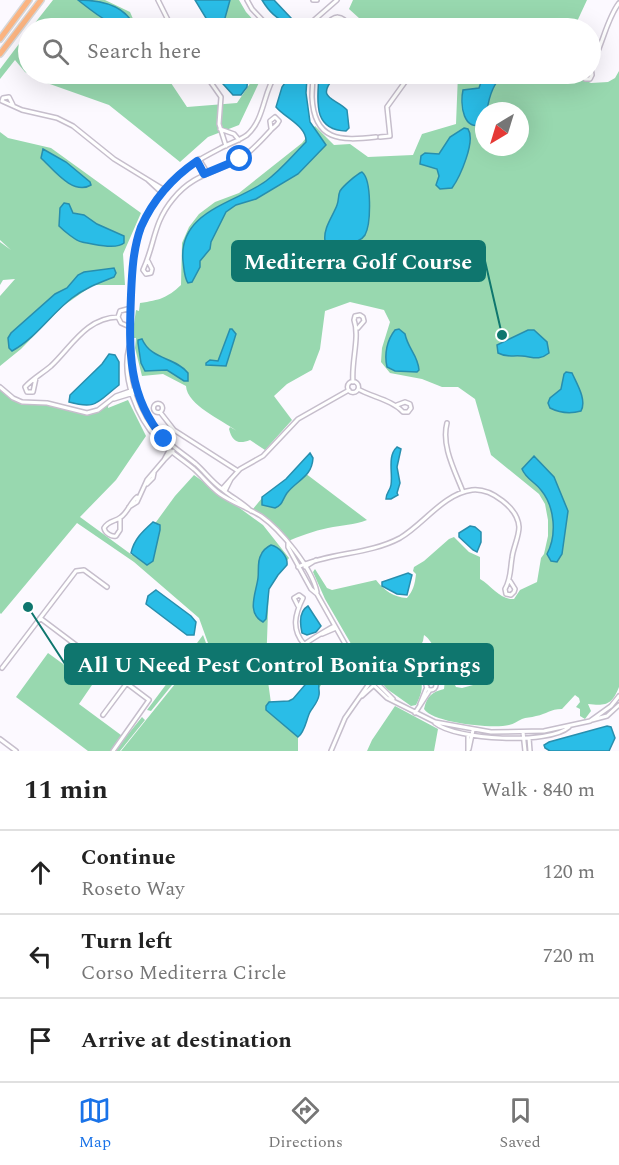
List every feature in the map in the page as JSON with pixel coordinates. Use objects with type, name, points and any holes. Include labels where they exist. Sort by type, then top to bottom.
[{"type":"main road","points":[[0,39],[29,0]]},
{"type":"main road","points":[[27,18],[41,0]]},
{"type":"main road","points":[[0,54],[18,30]]},
{"type":"street","points":[[158,0],[167,18]]},
{"type":"street","points":[[247,0],[260,18]]},
{"type":"street","points":[[317,18],[338,0]]},
{"type":"street","points":[[601,43],[619,3]]},
{"type":"street","points":[[319,18],[322,14]]},
{"type":"street","points":[[212,84],[221,97],[220,129],[226,146]]},
{"type":"street","points":[[270,84],[254,127],[239,140],[198,160],[180,173],[163,191],[146,218],[138,237],[133,266],[126,370],[131,392],[152,432],[196,465],[222,492],[276,529],[294,549],[359,670],[387,698],[393,699]]},
{"type":"street","points":[[313,84],[313,112],[317,122],[330,135],[342,139],[390,136],[387,107],[404,84]]},
{"type":"street","points":[[13,105],[22,110],[57,118],[73,126],[114,159],[163,191]]},
{"type":"street","points":[[148,261],[154,231],[165,210],[185,187],[206,173],[240,159],[257,146],[271,128]]},
{"type":"street","points":[[220,129],[232,133],[239,140]]},
{"type":"street","points":[[198,160],[206,173]]},
{"type":"street","points":[[118,317],[122,310],[131,308]]},
{"type":"street","points":[[118,317],[121,323],[130,327]]},
{"type":"street","points":[[36,378],[33,392],[27,392],[26,384],[66,352],[88,326],[107,318],[118,317]]},
{"type":"street","points":[[353,382],[352,362],[357,328]]},
{"type":"street","points":[[129,344],[137,390],[156,429],[172,449]]},
{"type":"street","points":[[353,382],[358,385],[358,389],[397,405]]},
{"type":"street","points":[[349,390],[348,384],[353,382]]},
{"type":"street","points":[[0,387],[22,402],[47,403],[82,413],[93,412],[112,399],[137,390]]},
{"type":"street","points":[[222,492],[238,471],[263,456],[298,418],[349,390],[353,392],[358,389]]},
{"type":"street","points":[[160,412],[174,430],[238,471]]},
{"type":"street","points":[[447,423],[445,433],[449,455],[463,492]]},
{"type":"street","points":[[120,518],[120,530],[116,536],[111,536],[104,528],[107,523],[120,518],[172,449]]},
{"type":"street","points":[[299,568],[316,560],[368,550],[392,541],[415,527],[443,504],[463,492],[474,490],[489,493],[510,507],[516,516],[519,530],[511,561],[510,581]]},
{"type":"street","points":[[288,543],[299,568],[311,589],[317,594]]},
{"type":"street","points":[[2,668],[78,570],[84,570],[107,587]]},
{"type":"street","points":[[298,606],[296,632],[304,644]]},
{"type":"street","points":[[40,618],[148,699],[149,703],[113,751]]},
{"type":"street","points":[[285,660],[304,644],[335,627]]},
{"type":"street","points":[[103,715],[153,648]]},
{"type":"street","points":[[356,662],[393,699],[415,713],[435,722],[471,730],[528,732],[569,727],[590,721],[617,704],[619,696]]},
{"type":"street","points":[[331,751],[345,718],[375,680]]},
{"type":"street","points":[[415,713],[428,688]]},
{"type":"street","points":[[435,722],[446,730],[504,738],[524,738],[561,732],[569,727]]},
{"type":"street","points":[[468,751],[471,730]]},
{"type":"street","points":[[524,732],[525,751]]},
{"type":"street","points":[[528,732],[530,751]]},
{"type":"street","points":[[0,739],[16,751]]},
{"type":"green space","points":[[53,0],[105,0],[130,12],[133,18],[39,18]]},
{"type":"green space","points":[[218,0],[239,0],[252,18],[222,18]]},
{"type":"green space","points":[[353,0],[587,0],[579,18],[359,18],[349,9]]},
{"type":"green space","points":[[18,45],[18,64],[15,60],[0,79],[0,69]]},
{"type":"green space","points":[[619,71],[619,687],[614,698],[608,703],[588,704],[591,711],[585,719],[580,716],[580,709],[576,707],[580,702],[575,695],[562,709],[524,718],[509,725],[477,725],[451,721],[430,714],[424,709],[428,698],[433,693],[444,689],[445,679],[453,674],[454,677],[448,683],[454,683],[456,687],[462,688],[488,681],[491,670],[479,668],[480,660],[476,656],[454,655],[439,650],[424,635],[412,663],[422,683],[422,688],[416,705],[411,706],[387,689],[354,649],[325,599],[313,572],[315,569],[327,588],[332,590],[376,580],[390,593],[407,598],[415,581],[414,567],[454,537],[469,552],[480,557],[480,579],[504,597],[514,599],[520,590],[537,582],[548,536],[545,504],[539,494],[491,455],[475,399],[458,387],[442,387],[422,379],[390,373],[381,362],[382,348],[390,322],[384,310],[350,302],[325,311],[320,349],[312,370],[287,384],[274,396],[292,420],[265,450],[250,440],[236,441],[229,429],[230,427],[237,431],[206,412],[192,400],[186,386],[163,374],[142,376],[135,348],[136,338],[132,338],[136,310],[139,311],[140,303],[163,298],[181,285],[182,243],[189,227],[199,214],[215,202],[239,193],[302,143],[315,126],[334,145],[350,144],[368,157],[413,155],[422,134],[456,124],[458,84],[601,82],[615,78]]},
{"type":"green space","points":[[50,84],[172,84],[187,107],[237,103],[250,84],[258,84],[239,125],[208,137],[180,162],[109,105]]},
{"type":"green space","points":[[0,132],[8,138],[51,148],[141,213],[123,254],[125,285],[93,285],[63,306],[21,349],[0,366],[0,296],[15,279],[3,280],[0,285],[0,242],[11,250],[0,240]]},
{"type":"green space","points":[[0,386],[17,399],[86,412],[93,411],[109,400],[108,408],[128,400],[146,436],[116,480],[80,517],[132,555],[175,496],[194,475],[263,525],[289,558],[269,585],[266,667],[271,703],[281,704],[303,693],[317,669],[339,652],[347,665],[321,685],[298,724],[298,751],[121,751],[208,643],[199,618],[134,562],[77,523],[0,613]]},
{"type":"green space","points":[[297,467],[367,520],[317,531],[286,542],[267,518],[253,509],[262,498],[278,489]]},
{"type":"green space","points":[[203,635],[206,643],[151,711],[147,710]]},
{"type":"green space","points":[[48,653],[92,685],[79,704],[125,738],[142,717],[145,720],[120,751],[88,751],[16,697]]},
{"type":"green space","points":[[395,706],[438,729],[434,751],[367,751]]},
{"type":"water","points":[[78,0],[112,5],[129,18],[103,18]]},
{"type":"water","points":[[195,0],[230,0],[225,18],[206,18]]},
{"type":"water","points":[[262,0],[274,0],[291,18],[278,18],[269,11]]},
{"type":"water","points":[[223,84],[247,84],[241,95],[233,95]]},
{"type":"water","points":[[284,84],[307,84],[310,122],[326,145],[298,174],[256,199],[236,205],[226,212],[211,242],[210,249],[200,261],[200,267],[192,282],[188,283],[183,261],[184,244],[190,230],[211,210],[266,181],[306,142],[303,131],[276,107]]},
{"type":"water","points":[[319,84],[329,84],[327,94],[347,110],[349,128],[346,131],[327,125],[322,119],[318,102]]},
{"type":"water","points":[[480,84],[495,84],[489,102],[475,102],[475,125],[467,121],[464,116],[463,90],[479,88]]},
{"type":"water","points":[[464,128],[468,129],[470,142],[463,168],[452,188],[440,189],[436,185],[439,176],[437,169],[420,164],[421,156],[425,153],[439,154],[450,137]]},
{"type":"water","points":[[43,149],[66,162],[91,185],[77,187],[64,180],[41,158]]},
{"type":"water","points":[[362,172],[368,184],[370,202],[365,235],[362,239],[352,243],[325,241],[325,231],[337,205],[340,191]]},
{"type":"water","points":[[64,203],[69,204],[73,213],[84,215],[97,224],[124,236],[124,243],[104,246],[73,238],[59,226],[60,208]]},
{"type":"water","points":[[114,268],[116,273],[114,277],[77,294],[21,346],[12,351],[9,348],[8,338],[11,333],[55,294],[67,288],[78,275]]},
{"type":"water","points":[[230,329],[236,334],[226,366],[206,365],[210,360],[218,361]]},
{"type":"water","points":[[399,329],[405,334],[417,360],[419,370],[417,372],[395,371],[387,367],[388,343],[395,330]]},
{"type":"water","points":[[528,330],[534,330],[547,342],[549,353],[536,358],[507,356],[498,353],[497,345]]},
{"type":"water","points":[[142,339],[151,351],[183,368],[188,373],[188,381],[184,381],[167,370],[145,371],[141,363],[138,343],[138,340]]},
{"type":"water","points":[[109,354],[115,355],[119,362],[119,385],[91,405],[69,402],[70,395],[102,364]]},
{"type":"water","points":[[566,372],[572,373],[581,392],[583,407],[581,411],[561,412],[550,408],[548,403],[550,398],[561,389]]},
{"type":"water","points":[[397,447],[401,449],[397,467],[400,483],[398,495],[386,499],[391,485],[392,455]]},
{"type":"water","points":[[310,453],[313,458],[310,470],[287,493],[280,505],[275,508],[262,505],[262,497],[286,479]]},
{"type":"water","points":[[534,456],[554,477],[568,511],[562,554],[557,562],[551,561],[547,554],[552,538],[553,521],[546,497],[522,469]]},
{"type":"water","points":[[153,522],[160,525],[160,530],[153,561],[147,565],[131,553],[137,539]]},
{"type":"water","points":[[470,526],[481,532],[481,542],[477,552],[459,537],[459,533]]},
{"type":"water","points":[[271,545],[282,552],[287,565],[269,589],[266,619],[263,622],[255,613],[253,602],[260,557]]},
{"type":"water","points":[[408,573],[412,575],[407,595],[397,594],[382,586],[382,582]]},
{"type":"water","points":[[156,590],[191,616],[196,622],[194,635],[187,635],[146,604],[148,596]]},
{"type":"water","points":[[308,606],[321,626],[316,632],[307,635],[302,633],[301,622],[303,611]]},
{"type":"water","points":[[336,657],[343,661],[344,667],[320,681],[318,700],[298,737],[266,710],[266,706],[269,702],[293,699],[322,665]]},
{"type":"water","points":[[607,726],[611,727],[615,738],[609,751],[550,751],[544,745],[549,742]]},
{"type":"place","name":"Mediterra Golf Course","points":[[502,335]]},
{"type":"place","name":"All U Need Pest Control Bonita Springs","points":[[28,607]]},
{"type":"route","points":[[164,439],[140,399],[132,371],[129,344],[133,266],[138,237],[154,205],[168,184],[180,173],[197,161],[204,174],[240,159]]}]
